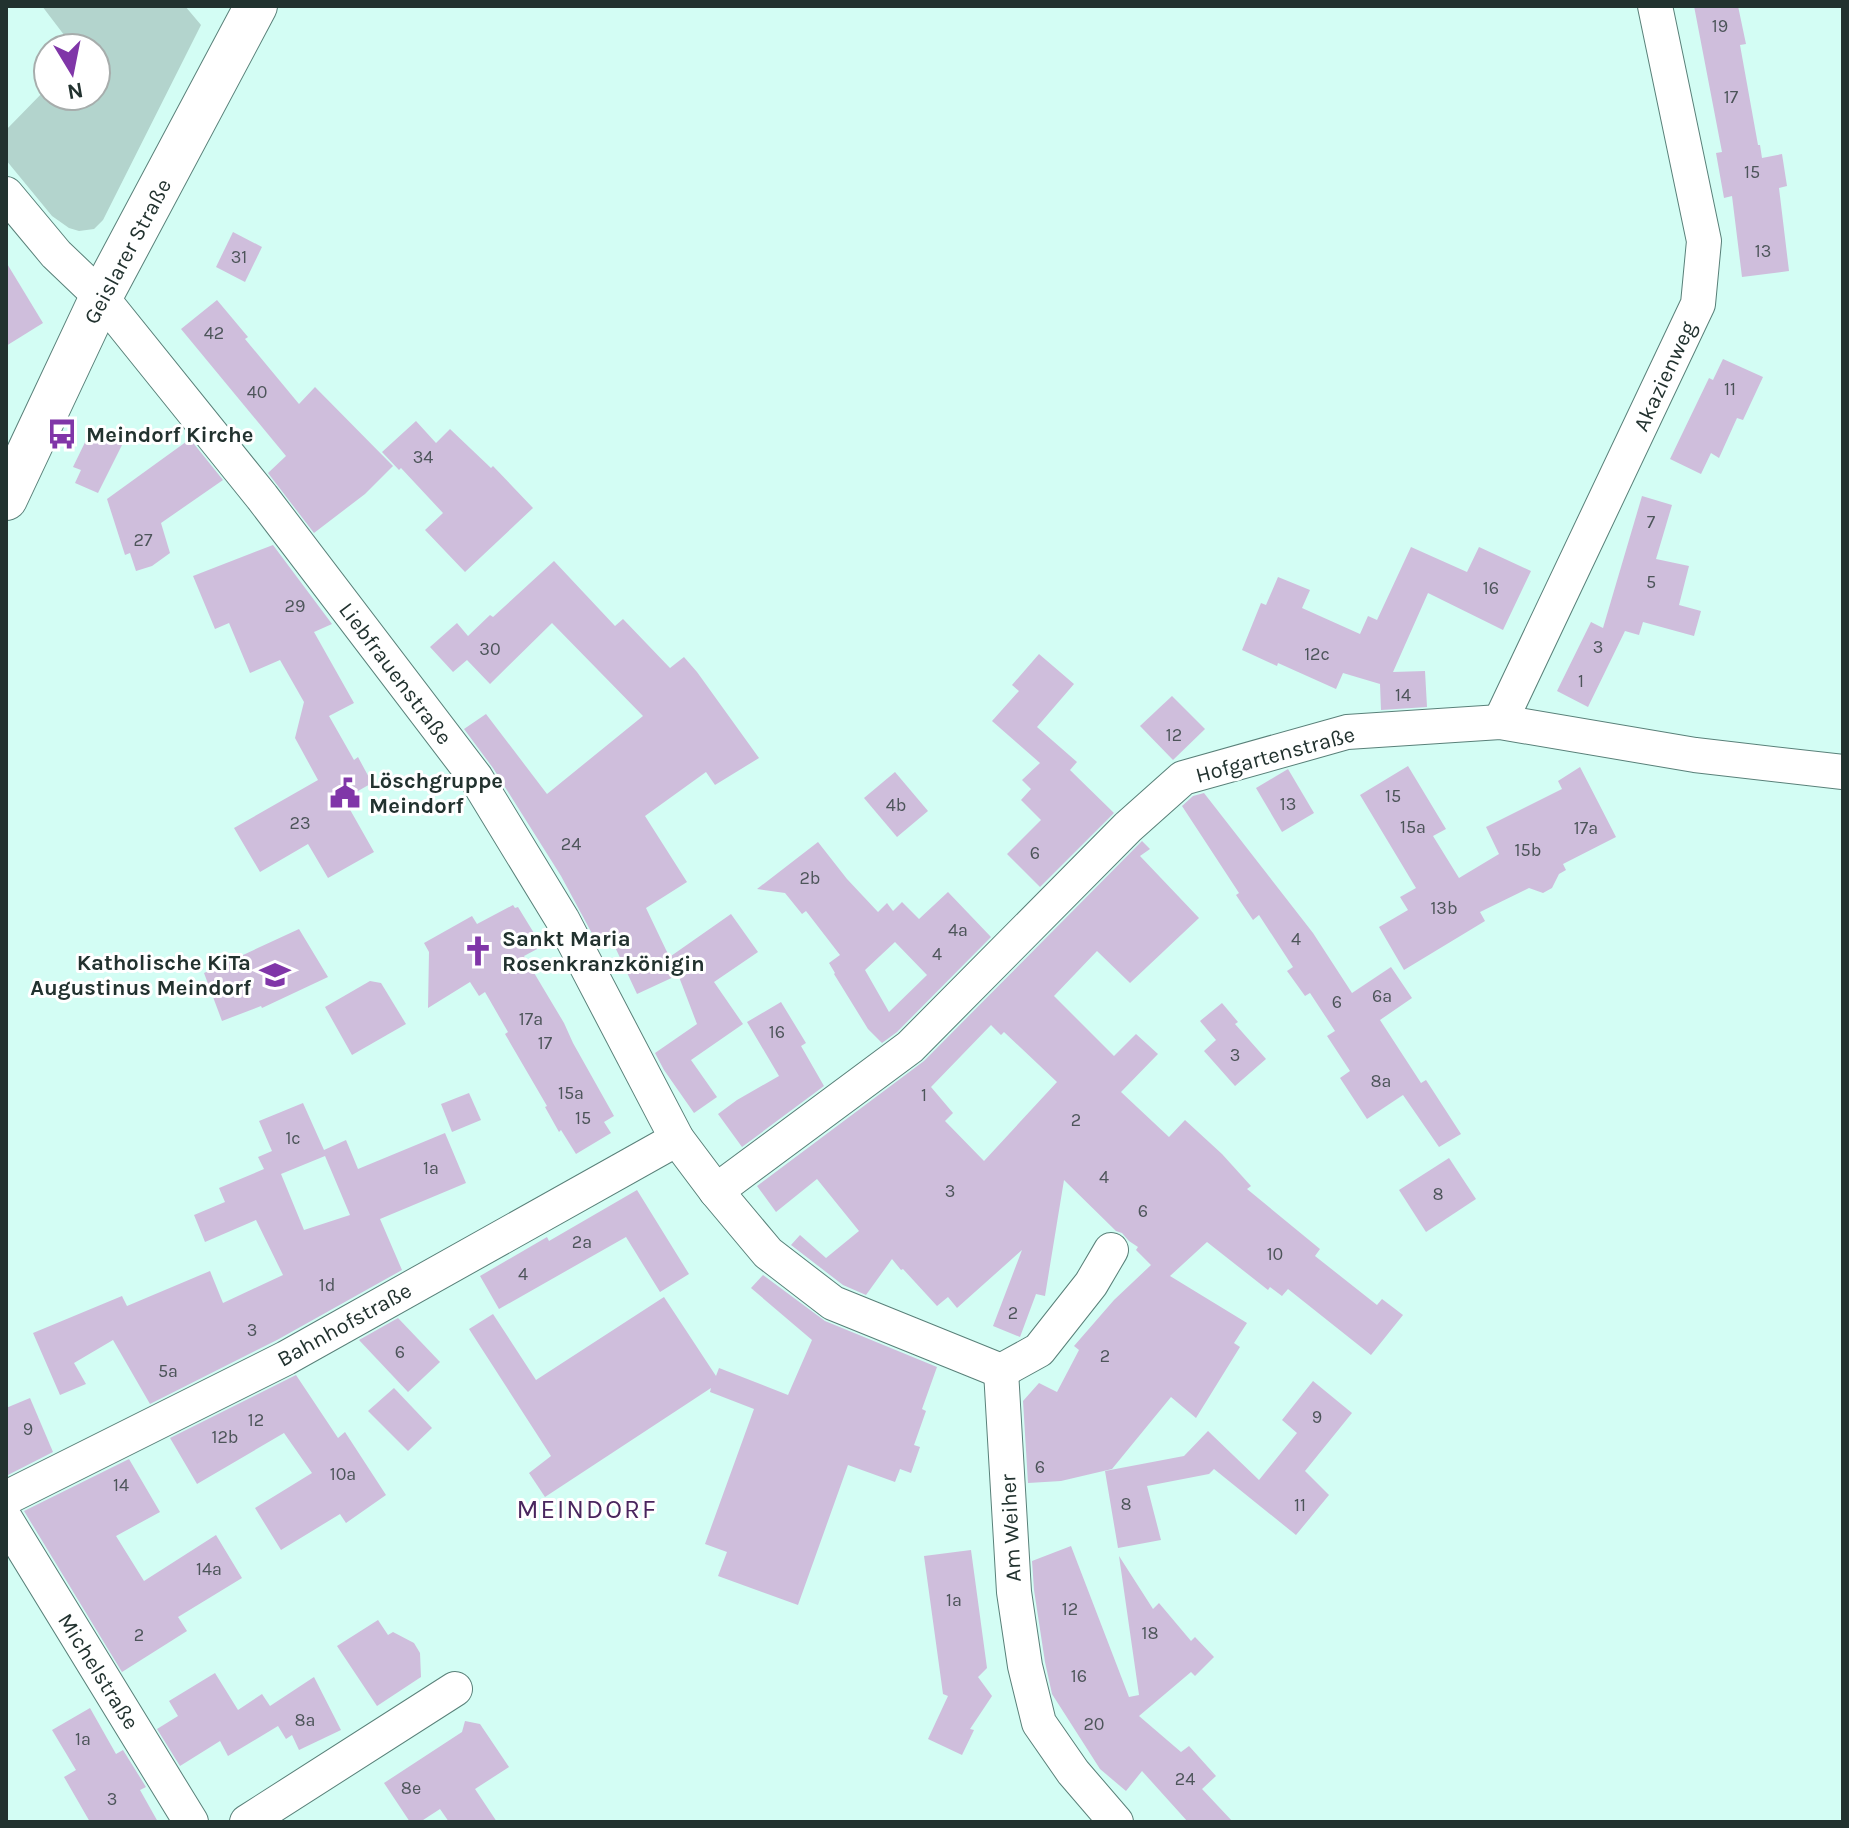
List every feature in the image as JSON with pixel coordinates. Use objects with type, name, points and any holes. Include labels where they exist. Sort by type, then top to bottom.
[{"type":"main road","name":"Geislarer Straße","points":[[6,499],[101,297],[256,6]]},
{"type":"street","name":"Akazienweg","points":[[1500,722],[1698,304],[1704,241],[1655,6]]},
{"type":"street","name":"Liebfrauenstraße","points":[[6,194],[56,254],[101,297],[262,497],[476,778],[562,919],[677,1139],[768,1253],[833,1303],[1001,1371]]},
{"type":"street","name":"Hofgartenstraße","points":[[716,1191],[910,1047],[1128,827],[1183,778],[1347,732],[1500,722],[1695,755],[1843,772]]},
{"type":"street","name":"Bahnhofstraße","points":[[6,1498],[286,1358],[677,1139]]},
{"type":"street","points":[[1001,1371],[1039,1350],[1091,1284],[1111,1250]]},
{"type":"street","name":"Am Weiher","points":[[1001,1371],[1014,1592],[1025,1666],[1039,1723],[1073,1772],[1116,1822]]},
{"type":"street","name":"Michelstraße","points":[[6,1520],[191,1822]]},
{"type":"street","points":[[247,1822],[455,1689]]},
{"type":"shaded area","points":[[42,6],[185,6],[201,25],[103,220],[94,229],[79,231],[52,216],[6,160],[6,130],[32,103],[32,112],[112,112],[112,32],[62,32]]},
{"type":"building","points":[[1694,6],[1738,6],[1746,44],[1740,45],[1758,145],[1762,158],[1782,154],[1787,186],[1779,188],[1789,271],[1742,277],[1732,196],[1724,198],[1716,153],[1722,152]]},
{"type":"building","points":[[233,232],[262,247],[245,282],[216,267]]},
{"type":"building","points":[[6,262],[43,323],[6,346]]},
{"type":"building","points":[[217,300],[299,404],[315,387],[393,466],[365,494],[314,533],[268,473],[286,456],[181,329]]},
{"type":"building","points":[[1723,359],[1763,377],[1743,420],[1737,418],[1719,458],[1711,453],[1701,474],[1670,459],[1709,378],[1713,380]]},
{"type":"building","points":[[416,421],[436,443],[450,429],[491,468],[493,466],[533,508],[465,572],[425,530],[443,513],[382,452]]},
{"type":"building","points":[[91,430],[122,445],[98,493],[75,483],[81,470],[73,467]]},
{"type":"building","points":[[190,439],[223,480],[161,523],[170,553],[152,566],[136,571],[130,553],[125,555],[107,499]]},
{"type":"building","points":[[1642,496],[1672,505],[1656,559],[1689,566],[1679,605],[1701,611],[1694,636],[1643,622],[1639,635],[1625,631],[1588,707],[1557,691],[1591,622],[1603,628]]},
{"type":"building","points":[[273,545],[332,624],[314,632],[354,703],[329,716],[354,760],[358,757],[372,783],[344,799],[374,852],[328,878],[308,844],[260,872],[234,828],[318,780],[295,738],[304,702],[280,660],[250,673],[229,623],[215,629],[193,576]]},
{"type":"building","points":[[1411,547],[1467,572],[1479,547],[1531,571],[1503,630],[1428,593],[1393,672],[1425,671],[1427,707],[1381,710],[1380,684],[1343,673],[1336,689],[1242,650],[1261,603],[1266,605],[1278,577],[1310,590],[1302,608],[1360,634],[1368,616],[1377,620]]},
{"type":"building","points":[[554,561],[615,626],[623,619],[670,668],[684,657],[759,758],[715,785],[706,772],[645,816],[687,882],[646,908],[678,975],[637,994],[608,932],[595,939],[561,876],[493,768],[464,729],[486,714],[547,794],[643,716],[552,623],[490,684],[467,660],[453,672],[430,647],[457,623],[468,636]]},
{"type":"building","points":[[1039,654],[1074,684],[1037,727],[1077,762],[1070,770],[1114,813],[1040,887],[1007,854],[1041,820],[1021,800],[1031,789],[1022,780],[1040,763],[992,721],[1019,691],[1012,685]]},
{"type":"building","points":[[1172,696],[1205,729],[1173,760],[1140,726]]},
{"type":"building","points":[[1408,766],[1446,829],[1433,836],[1459,878],[1499,854],[1486,827],[1562,789],[1558,781],[1580,767],[1616,837],[1563,864],[1566,870],[1559,874],[1552,888],[1543,893],[1529,888],[1480,912],[1485,921],[1404,970],[1379,927],[1408,910],[1400,897],[1416,888],[1360,795]]},
{"type":"building","points":[[1288,769],[1314,813],[1282,832],[1256,788]]},
{"type":"building","points":[[895,772],[928,811],[897,837],[864,798]]},
{"type":"building","points":[[1204,793],[1313,933],[1352,993],[1391,967],[1412,998],[1380,1020],[1421,1083],[1426,1080],[1461,1134],[1439,1147],[1403,1095],[1367,1119],[1340,1078],[1350,1071],[1327,1036],[1335,1031],[1310,993],[1305,996],[1287,971],[1293,967],[1259,915],[1253,920],[1182,806],[1193,796]]},
{"type":"building","points":[[1142,841],[1150,849],[1140,856],[1199,918],[1130,983],[1097,951],[1054,996],[1114,1056],[1136,1034],[1158,1054],[1121,1092],[1169,1137],[1185,1120],[1251,1186],[1247,1189],[1320,1249],[1315,1256],[1377,1305],[1382,1299],[1403,1315],[1371,1355],[1288,1289],[1282,1296],[1270,1287],[1268,1290],[1207,1242],[1170,1276],[1247,1323],[1234,1343],[1240,1347],[1196,1418],[1171,1397],[1112,1469],[1061,1481],[1028,1483],[1023,1401],[1039,1383],[1057,1392],[1079,1350],[1074,1346],[1114,1300],[1151,1265],[1136,1250],[1138,1247],[1116,1231],[1064,1180],[1045,1296],[1036,1294],[1020,1337],[993,1326],[1022,1250],[957,1308],[948,1297],[937,1306],[892,1259],[866,1295],[843,1285],[791,1245],[800,1235],[826,1258],[859,1231],[817,1179],[776,1212],[757,1186],[924,1061]],"holes":[[[991,1025],[1001,1035],[1004,1032],[1057,1082],[984,1161],[945,1121],[953,1113],[931,1087]]]},
{"type":"building","points":[[818,842],[878,912],[887,903],[893,911],[902,902],[919,919],[948,892],[991,937],[897,1032],[882,1043],[868,1029],[834,974],[829,963],[840,955],[806,911],[802,914],[785,893],[757,889]],"holes":[[[895,942],[927,975],[889,1012],[865,970]]]},
{"type":"building","points":[[513,905],[518,907],[540,943],[537,945],[539,948],[524,956],[614,1116],[604,1122],[611,1133],[576,1154],[561,1130],[559,1132],[485,992],[479,996],[470,982],[428,1008],[429,952],[424,943],[472,916],[477,924]]},
{"type":"building","points":[[731,914],[758,952],[714,982],[743,1024],[691,1060],[717,1097],[694,1113],[655,1053],[697,1024],[671,956]]},
{"type":"building","points":[[299,929],[328,977],[262,1008],[222,1021],[204,973]]},
{"type":"building","points":[[370,981],[381,983],[406,1024],[352,1055],[325,1007]]},
{"type":"building","points":[[781,1002],[806,1043],[801,1046],[824,1086],[742,1147],[718,1114],[779,1076],[747,1022]]},
{"type":"building","points":[[1222,1003],[1238,1022],[1235,1024],[1266,1059],[1235,1086],[1204,1051],[1216,1040],[1200,1021]]},
{"type":"building","points":[[469,1093],[481,1120],[452,1132],[441,1104]]},
{"type":"building","points":[[303,1103],[324,1150],[346,1140],[358,1169],[445,1133],[466,1183],[380,1219],[402,1270],[277,1340],[150,1404],[113,1340],[74,1363],[86,1384],[60,1395],[33,1333],[122,1296],[127,1306],[210,1271],[223,1303],[283,1275],[256,1220],[205,1242],[194,1215],[225,1202],[219,1188],[264,1169],[258,1157],[272,1151],[259,1121]],"holes":[[[325,1156],[350,1215],[304,1230],[281,1174]]]},
{"type":"building","points":[[1449,1158],[1476,1199],[1426,1232],[1399,1190]]},
{"type":"building","points":[[637,1190],[689,1274],[660,1292],[626,1237],[499,1309],[480,1276],[547,1237],[549,1241]]},
{"type":"building","points":[[763,1275],[825,1321],[937,1367],[922,1409],[926,1411],[914,1445],[920,1447],[911,1473],[900,1469],[895,1482],[848,1465],[798,1605],[718,1576],[727,1552],[705,1544],[754,1409],[710,1392],[711,1388],[545,1497],[529,1473],[551,1456],[469,1329],[493,1314],[536,1380],[664,1297],[716,1376],[719,1368],[788,1395],[812,1340],[751,1288]]},
{"type":"building","points":[[398,1318],[440,1362],[408,1392],[359,1340]]},
{"type":"building","points":[[296,1375],[338,1438],[345,1432],[386,1495],[346,1523],[340,1514],[281,1550],[255,1508],[312,1473],[284,1433],[197,1484],[170,1438]]},
{"type":"building","points":[[1313,1381],[1352,1413],[1305,1471],[1329,1495],[1296,1535],[1214,1469],[1209,1474],[1147,1486],[1161,1540],[1118,1548],[1105,1471],[1184,1456],[1208,1431],[1259,1480],[1297,1433],[1282,1420]]},
{"type":"building","points":[[394,1388],[432,1428],[408,1451],[368,1411]]},
{"type":"building","points":[[30,1398],[53,1452],[6,1476],[6,1408]]},
{"type":"building","points":[[129,1459],[160,1512],[116,1536],[144,1581],[216,1535],[242,1578],[178,1617],[187,1631],[122,1672],[24,1511]]},
{"type":"building","points":[[1071,1546],[1129,1697],[1139,1695],[1119,1556],[1153,1609],[1159,1603],[1191,1641],[1195,1637],[1214,1657],[1195,1676],[1191,1672],[1139,1716],[1181,1752],[1189,1746],[1216,1776],[1202,1789],[1233,1822],[1188,1822],[1142,1771],[1126,1791],[1100,1769],[1052,1694],[1032,1561]]},
{"type":"building","points":[[971,1550],[987,1668],[978,1677],[992,1696],[970,1729],[974,1730],[962,1755],[928,1739],[948,1696],[943,1694],[924,1556]]},
{"type":"building","points":[[378,1620],[388,1635],[393,1632],[414,1643],[420,1653],[421,1677],[377,1706],[337,1646]]},
{"type":"building","points":[[215,1673],[238,1710],[262,1694],[270,1706],[314,1677],[341,1730],[299,1750],[292,1735],[286,1739],[278,1726],[228,1756],[220,1741],[180,1766],[157,1729],[178,1716],[169,1701]]},
{"type":"building","points":[[90,1708],[116,1754],[123,1750],[146,1787],[140,1790],[158,1822],[90,1822],[64,1777],[76,1770],[52,1730]]},
{"type":"building","points":[[465,1721],[480,1724],[509,1767],[475,1789],[497,1822],[449,1822],[440,1809],[420,1822],[410,1822],[384,1783],[462,1732]]},
{"type":"place","name":"Meindorf Kirche","points":[[62,434]]},
{"type":"place","name":"Löschgruppe Meindorf","points":[[345,793]]},
{"type":"place","name":"Sankt Maria Rosenkranzkönigin","points":[[478,951]]},
{"type":"place","name":"Katholische KiTa Augustinus Meindorf","points":[[275,975]]},
{"type":"district","name":"MEINDORF","points":[[587,1509]]}]
